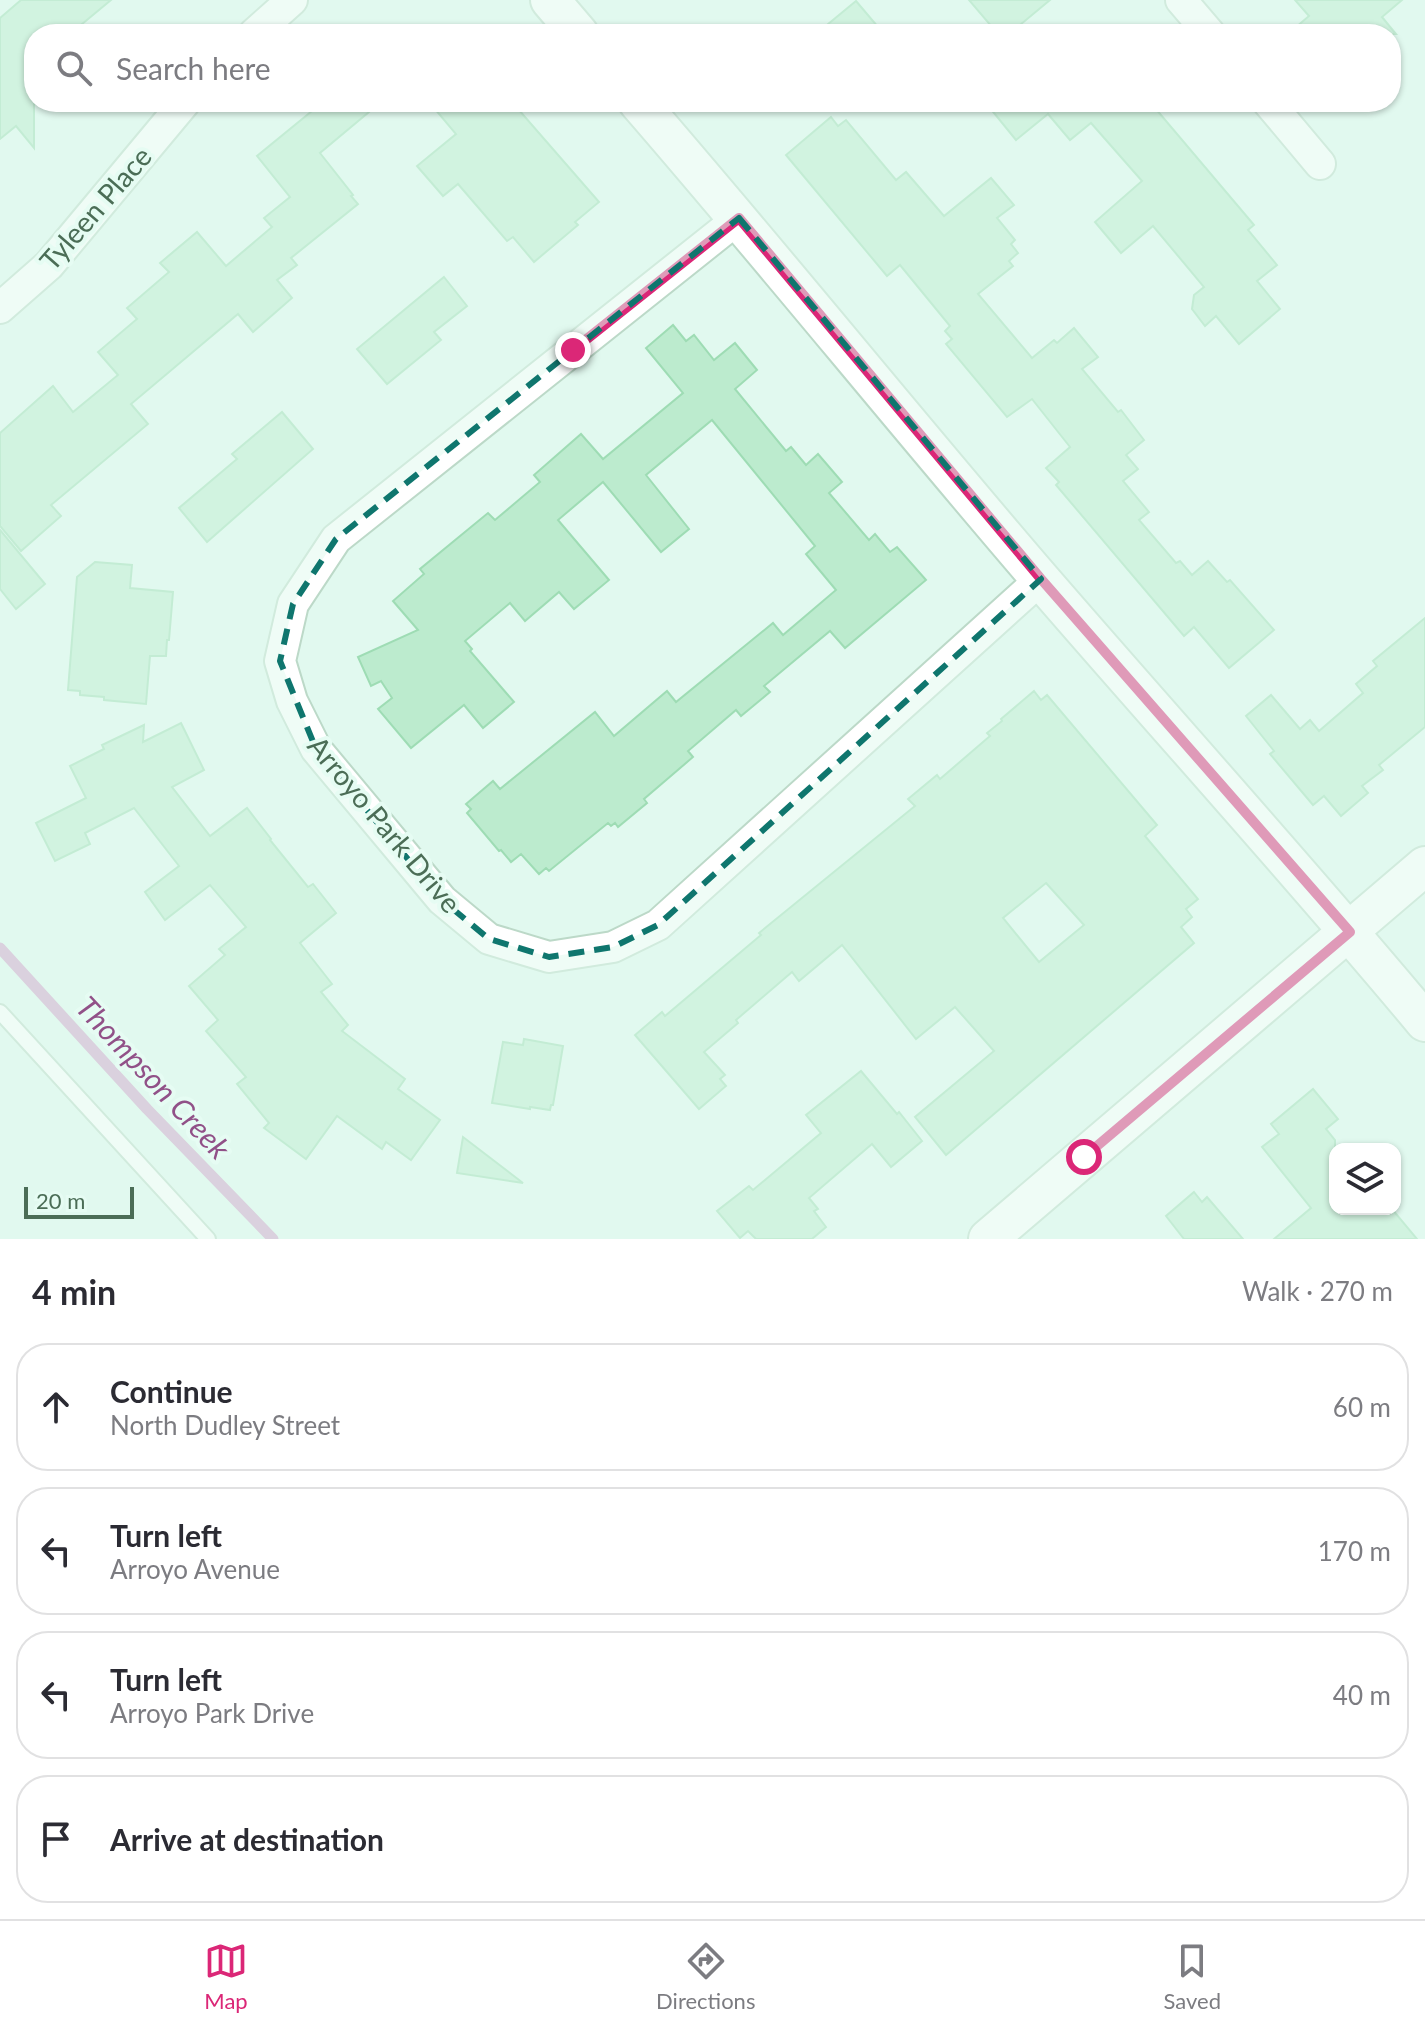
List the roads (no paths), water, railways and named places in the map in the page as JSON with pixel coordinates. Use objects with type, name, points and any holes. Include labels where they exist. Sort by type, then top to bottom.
[{"type":"street","points":[[265,24],[292,0]]},
{"type":"street","points":[[550,0],[570,24]]},
{"type":"street","points":[[1181,0],[1201,24]]},
{"type":"street","name":"Tyleen Place","points":[[0,308],[49,265],[177,112]]},
{"type":"street","points":[[647,112],[1041,579],[1425,1022]]},
{"type":"street","points":[[1276,112],[1320,164]]},
{"type":"street","name":"Arroyo Park Drive","points":[[739,218],[336,539],[293,604],[280,661],[292,701],[316,749],[442,900],[489,939],[549,957],[613,947],[658,925],[1041,579]]},
{"type":"street","points":[[988,1239],[1425,866]]},
{"type":"lane","points":[[0,1012],[208,1239]]},
{"type":"waterway","name":"Thompson Creek","points":[[0,948],[147,1109],[273,1239]]}]
